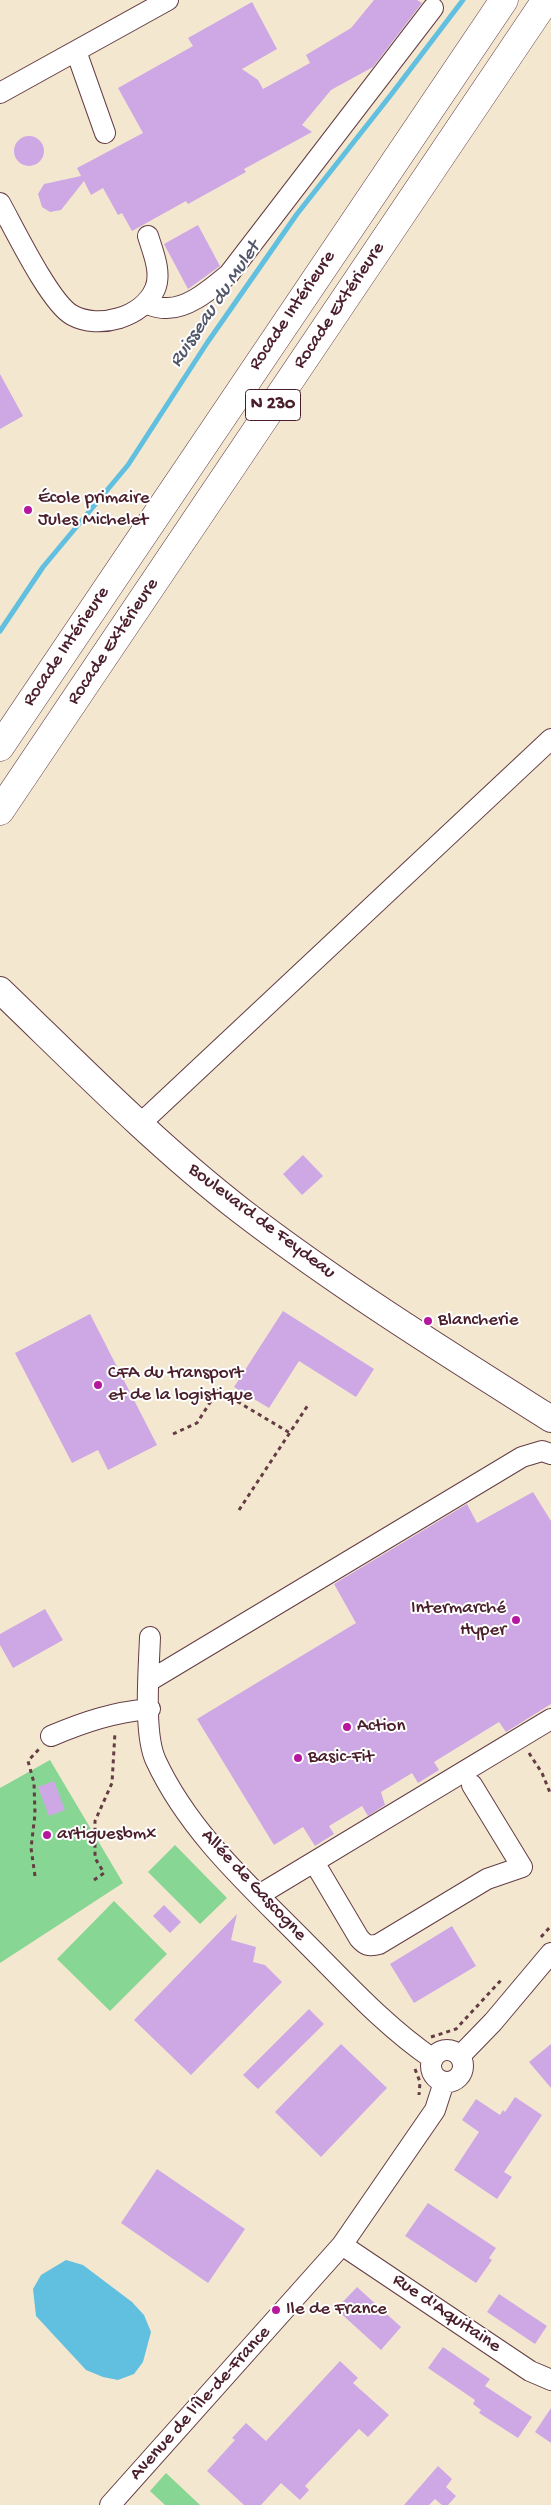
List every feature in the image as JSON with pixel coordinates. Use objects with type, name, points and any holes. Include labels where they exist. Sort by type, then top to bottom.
[{"type":"highway","points":[[416,129],[484,0]]},
{"type":"highway","name":"Rocade Intérieure","points":[[0,747],[504,0]]},
{"type":"highway","name":"Rocade Extérieure","points":[[0,811],[546,0]]},
{"type":"highway","points":[[507,57],[551,17]]},
{"type":"main road","name":"Boulevard de Feydeau","points":[[0,990],[140,1124],[240,1210],[345,1286],[551,1419]]},
{"type":"street","points":[[0,93],[168,0]]},
{"type":"street","points":[[145,304],[166,308],[187,303],[209,290],[230,274],[433,8]]},
{"type":"street","points":[[76,51],[105,133]]},
{"type":"street","points":[[0,203],[55,299],[72,315],[96,322],[122,317],[145,304],[156,287],[157,265],[148,236]]},
{"type":"street","points":[[140,1124],[551,739]]},
{"type":"street","points":[[149,1681],[522,1457],[542,1451],[551,1454]]},
{"type":"street","name":"Allée de Gascogne","points":[[150,1637],[150,1731],[155,1760],[189,1817],[224,1860],[382,2018],[426,2054]]},
{"type":"street","points":[[51,1736],[91,1719],[111,1714],[150,1709]]},
{"type":"street","points":[[259,1895],[314,1862],[472,1776],[519,1738],[551,1719]]},
{"type":"street","points":[[314,1862],[359,1938],[364,1944],[371,1946],[487,1879],[522,1867],[472,1776]]},
{"type":"street","points":[[472,1776],[519,1843]]},
{"type":"street","points":[[460,2056],[493,2022],[544,1947]]},
{"type":"street","points":[[445,2050],[460,2056],[464,2065],[461,2075],[454,2081],[444,2082],[433,2073],[426,2054],[445,2050]]},
{"type":"street","name":"Avenue de l'Île-de-France","points":[[110,2505],[342,2245],[435,2110],[444,2082]]},
{"type":"street","name":"Rue d'Aquitaine","points":[[342,2245],[530,2370],[551,2380]]},
{"type":"path","points":[[173,1434],[198,1424],[218,1390],[290,1433]]},
{"type":"path","points":[[239,1510],[308,1406]]},
{"type":"path","points":[[94,1880],[104,1873],[95,1858],[95,1821],[112,1783],[116,1735],[111,1714]]},
{"type":"path","points":[[35,1876],[31,1848],[35,1814],[34,1784],[28,1761],[51,1736]]},
{"type":"path","points":[[519,1738],[542,1773],[551,1795]]},
{"type":"path","points":[[544,1947],[551,1926]]},
{"type":"path","points":[[419,2097],[420,2082],[413,2063],[426,2054],[433,2035],[456,2029],[506,1976]]},
{"type":"green space","name":"artiguesbmx","points":[[50,1760],[123,1883],[0,1963],[0,1788]]},
{"type":"green space","points":[[175,1845],[227,1898],[200,1924],[148,1872]]},
{"type":"green space","points":[[114,1901],[167,1954],[110,2011],[57,1959]]},
{"type":"green space","points":[[166,2473],[200,2505],[165,2505],[150,2491]]},
{"type":"water","points":[[66,2260],[83,2265],[132,2302],[144,2315],[151,2332],[143,2362],[134,2374],[118,2380],[103,2377],[86,2370],[36,2316],[33,2289],[41,2275]]},
{"type":"building","points":[[374,0],[417,0],[422,3],[373,67],[331,90],[302,125],[312,132],[244,169],[246,172],[188,204],[186,201],[132,231],[122,213],[118,215],[103,188],[91,195],[84,181],[61,210],[50,212],[42,207],[38,194],[44,184],[81,176],[77,168],[143,133],[118,88],[193,46],[188,38],[252,2],[277,49],[242,69],[258,80],[263,89],[310,63],[306,55],[351,28]]},
{"type":"building","points":[[29,136],[40,140],[44,151],[40,162],[29,166],[18,162],[14,151],[18,140]]},
{"type":"building","points":[[198,225],[220,266],[188,289],[164,244]]},
{"type":"building","points":[[0,374],[23,416],[0,429]]},
{"type":"building","points":[[303,1155],[323,1176],[302,1195],[283,1174]]},
{"type":"building","points":[[283,1311],[374,1369],[356,1397],[299,1361],[269,1408],[234,1387]]},
{"type":"building","points":[[90,1314],[157,1445],[108,1470],[98,1450],[72,1463],[15,1353]]},
{"type":"building","points":[[533,1492],[551,1521],[551,1704],[506,1732],[499,1722],[434,1762],[439,1770],[418,1783],[412,1773],[381,1792],[385,1805],[368,1816],[362,1806],[329,1826],[334,1834],[315,1846],[303,1827],[274,1845],[197,1719],[356,1623],[334,1584],[467,1504],[477,1523]]},
{"type":"building","points":[[45,1609],[63,1640],[13,1668],[0,1645],[0,1634]]},
{"type":"building","points":[[54,1781],[65,1810],[49,1816],[38,1787]]},
{"type":"building","points":[[164,1905],[181,1922],[170,1933],[153,1916]]},
{"type":"building","points":[[237,1914],[231,1940],[256,1947],[253,1962],[265,1965],[282,1982],[191,2075],[134,2020]]},
{"type":"building","points":[[452,1926],[476,1966],[414,2003],[390,1964]]},
{"type":"building","points":[[309,2009],[324,2024],[258,2089],[243,2075]]},
{"type":"building","points":[[341,2044],[387,2088],[321,2157],[275,2112]]},
{"type":"building","points":[[551,2044],[551,2088],[529,2062]]},
{"type":"building","points":[[515,2097],[542,2115],[504,2172],[512,2177],[497,2199],[454,2170],[479,2132],[462,2120],[476,2099],[500,2115],[503,2110],[505,2112]]},
{"type":"building","points":[[157,2169],[245,2229],[208,2283],[121,2223]]},
{"type":"building","points":[[428,2203],[496,2248],[489,2258],[492,2260],[476,2283],[405,2236]]},
{"type":"building","points":[[357,2287],[401,2327],[381,2350],[336,2309]]},
{"type":"building","points":[[499,2294],[547,2326],[535,2344],[487,2312]]},
{"type":"building","points":[[443,2347],[490,2379],[485,2386],[532,2417],[518,2438],[479,2413],[481,2410],[473,2404],[475,2400],[428,2368]]},
{"type":"building","points":[[340,2361],[358,2378],[353,2383],[389,2415],[368,2437],[359,2429],[305,2486],[309,2490],[300,2500],[281,2483],[261,2505],[244,2505],[207,2471],[235,2440],[232,2438],[246,2423],[266,2441]]},
{"type":"building","points":[[551,2408],[551,2443],[535,2432]]},
{"type":"building","points":[[438,2466],[452,2479],[446,2487],[456,2496],[448,2505],[442,2505],[435,2499],[429,2505],[404,2505]]},
{"type":"waterway","name":"Ruisseau du Mulet","points":[[0,631],[43,567],[128,465],[207,343],[297,214],[463,0]]},
{"type":"place","name":"École primaire Jules Michelet","points":[[28,510]]},
{"type":"place","name":"Blancherie","points":[[428,1321]]},
{"type":"place","name":"CFA du transport et de la logistique","points":[[98,1385]]},
{"type":"place","name":"Intermarché Hyper","points":[[516,1620]]},
{"type":"place","name":"Action","points":[[347,1727]]},
{"type":"place","name":"Basic-Fit","points":[[298,1758]]},
{"type":"place","name":"artiguesbmx","points":[[47,1835]]},
{"type":"place","name":"Ile de France","points":[[276,2310]]}]
